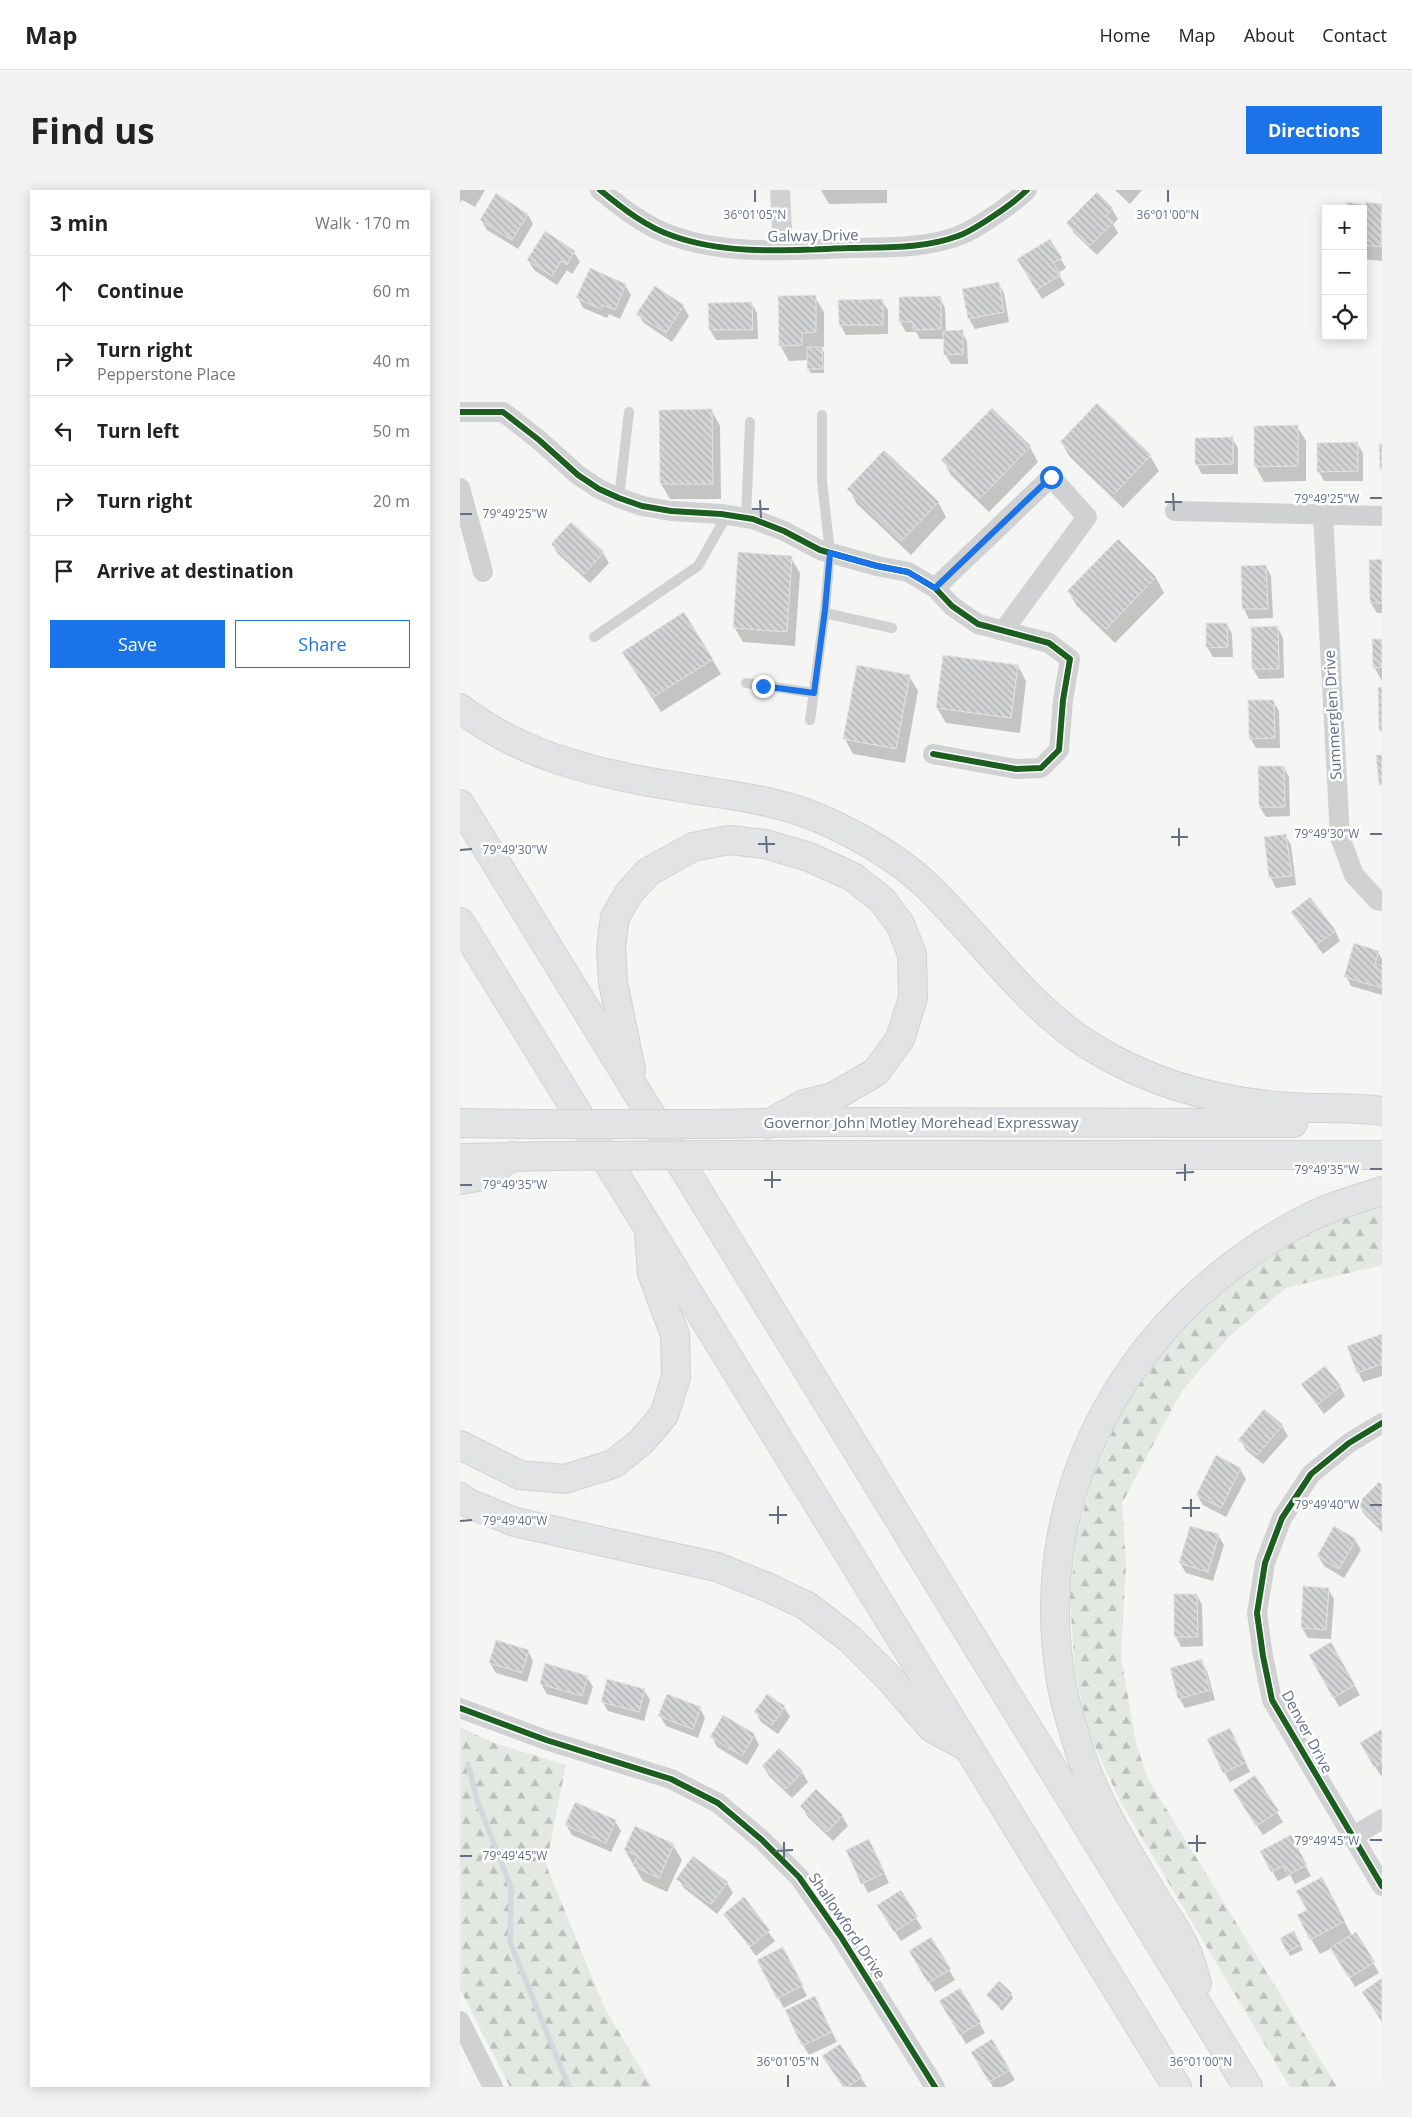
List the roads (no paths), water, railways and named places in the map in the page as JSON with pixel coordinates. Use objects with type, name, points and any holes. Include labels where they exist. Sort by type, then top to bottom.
[{"type":"highway","points":[[460,708],[477,722],[516,745],[570,765],[618,777],[781,805],[818,817],[854,834],[888,854],[922,881],[1028,993],[1062,1025],[1089,1046],[1156,1080],[1193,1091],[1251,1104],[1382,1111]]},
{"type":"highway","points":[[460,804],[1248,2087]]},
{"type":"highway","points":[[634,1086],[613,982],[611,948],[615,917],[629,893],[648,872],[693,847],[729,840],[765,844],[809,857],[853,877],[882,900],[900,924],[912,954],[914,998],[900,1039],[876,1072],[833,1097],[804,1104],[768,1124]]},
{"type":"highway","points":[[460,922],[472,955],[649,1231],[1177,2087]]},
{"type":"highway","name":"Governor John Motley Morehead Expressway","points":[[460,1123],[1382,1123]]},
{"type":"highway","name":"Governor John Motley Morehead Expressway","points":[[460,1158],[724,1155],[1382,1155]]},
{"type":"highway","points":[[460,1180],[484,1176],[512,1156]]},
{"type":"highway","points":[[1216,2036],[1184,1946],[1120,1839],[1096,1794],[1080,1754],[1061,1681],[1056,1595],[1060,1551],[1066,1519],[1076,1481],[1090,1441],[1108,1406],[1154,1338],[1179,1312],[1208,1283],[1242,1257],[1276,1236],[1310,1216],[1382,1191]]},
{"type":"highway","points":[[460,1445],[520,1475],[565,1478],[613,1464],[642,1442],[664,1415],[676,1377],[675,1335],[652,1273],[649,1231]]},
{"type":"highway","points":[[460,1497],[515,1522],[716,1567],[799,1602],[850,1638],[891,1680],[932,1728],[969,1748]]},
{"type":"street","name":"Galway Drive","points":[[600,190],[625,211],[672,236],[720,248],[783,250],[918,246],[959,236],[1027,190]]},
{"type":"street","points":[[780,190],[783,250]]},
{"type":"street","points":[[460,412],[503,412],[539,440],[578,475],[599,489],[619,498],[642,506],[737,517],[784,531],[830,553],[877,566],[908,572],[935,588],[952,606],[978,624],[1049,643],[1070,659],[1063,700],[1059,750],[1041,768],[1016,769],[933,754]]},
{"type":"street","points":[[935,588],[1051,477],[1087,517],[1003,631]]},
{"type":"street","points":[[460,488],[483,572]]},
{"type":"street","points":[[1175,511],[1382,516]]},
{"type":"street","name":"Summerglen Drive","points":[[1323,515],[1340,837],[1354,875],[1377,900],[1382,901]]},
{"type":"street","name":"Denver Drive","points":[[1382,1423],[1349,1443],[1311,1474],[1282,1518],[1265,1563],[1257,1613],[1272,1700],[1382,1886]]},
{"type":"street","name":"Shallowford Drive","points":[[460,1708],[546,1740],[670,1779],[718,1803],[762,1840],[799,1877],[841,1937],[935,2087]]},
{"type":"street","points":[[1352,1838],[1382,1819]]},
{"type":"street","points":[[460,2021],[493,2087]]},
{"type":"lane","points":[[619,498],[629,412]]},
{"type":"lane","points":[[810,720],[825,613],[830,553],[822,481],[822,415]]},
{"type":"lane","points":[[594,637],[698,566],[737,517],[750,422]]},
{"type":"lane","points":[[825,613],[892,628]]},
{"type":"lane","points":[[746,683],[814,693]]},
{"type":"waterway","points":[[468,1764],[477,1800],[511,1887],[510,1942],[569,2087]]}]
